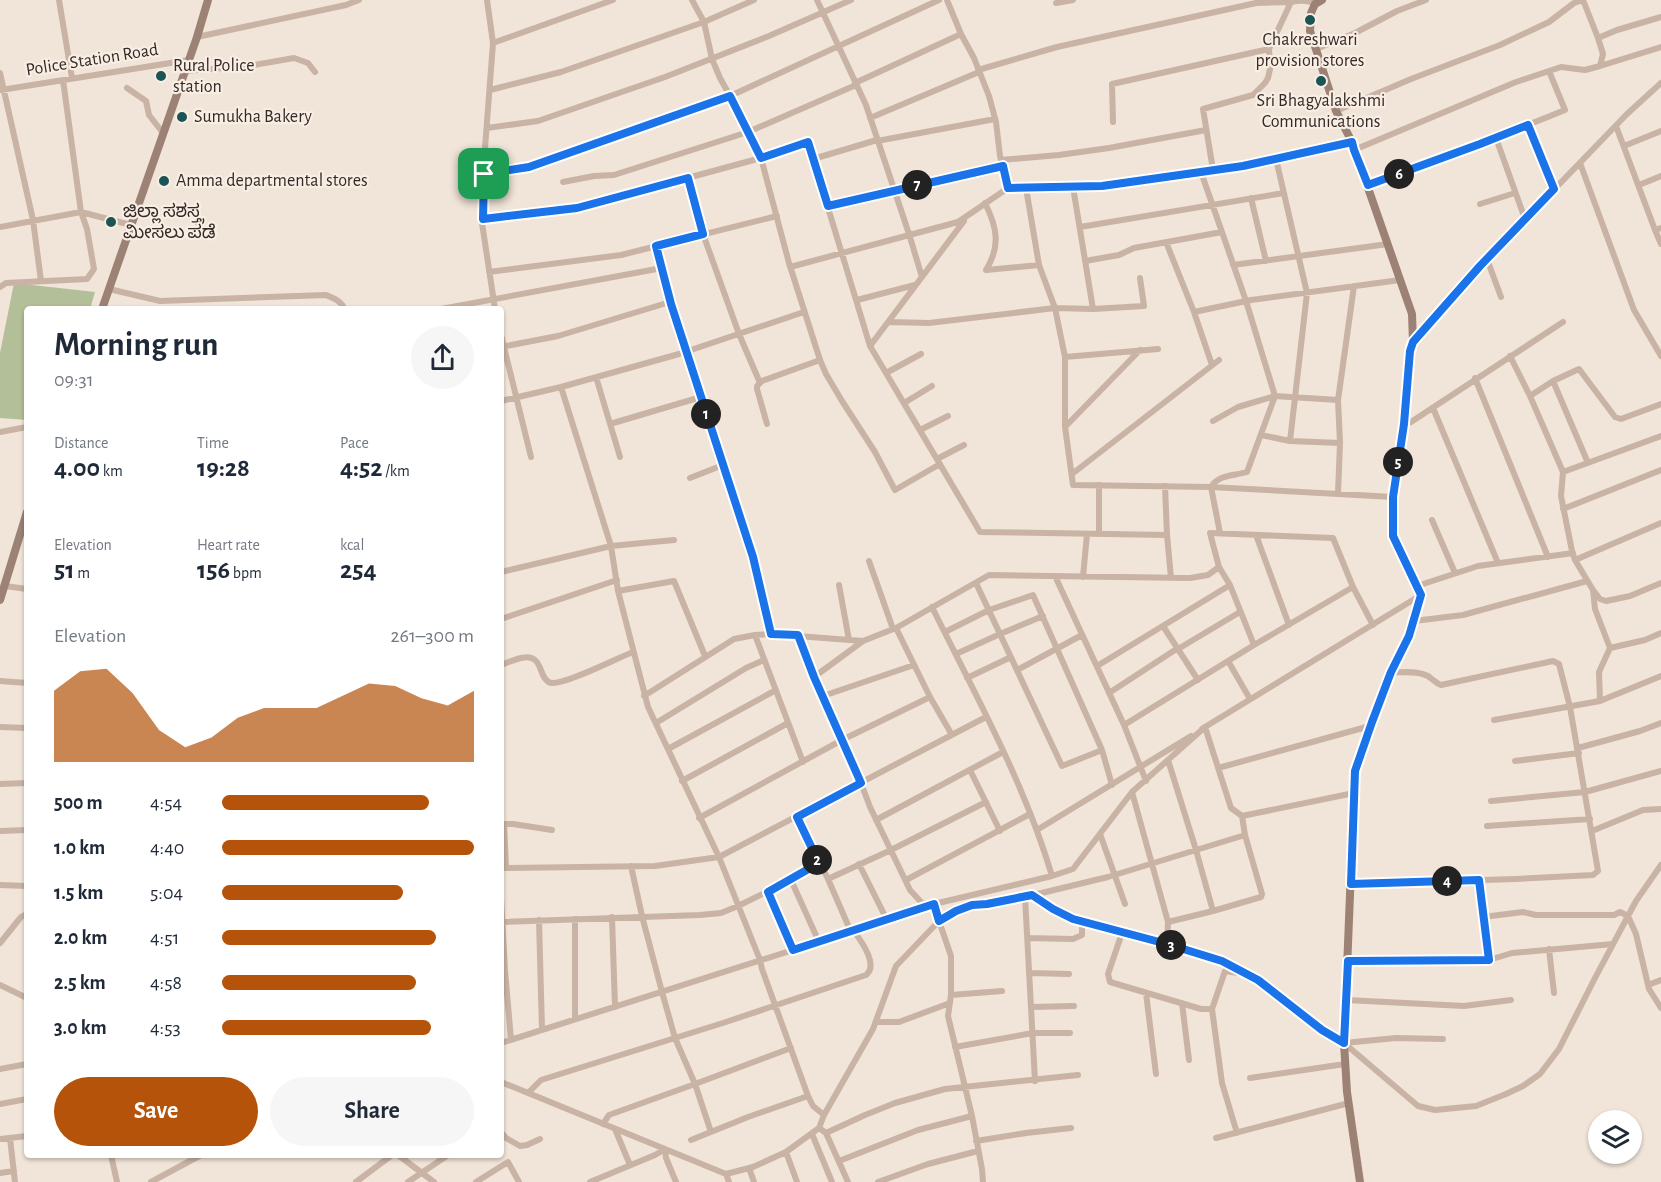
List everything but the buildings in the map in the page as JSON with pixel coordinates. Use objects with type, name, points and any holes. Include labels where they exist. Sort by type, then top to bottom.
[{"type":"street","points":[[59,0],[72,78]]},
{"type":"street","points":[[103,306],[197,38],[208,0]]},
{"type":"street","points":[[197,38],[358,0]]},
{"type":"street","points":[[487,0],[493,43],[483,219],[494,306]]},
{"type":"street","points":[[493,43],[613,0]]},
{"type":"street","points":[[692,0],[704,22],[712,59],[720,78],[761,158],[790,267],[820,360],[895,490],[964,445]]},
{"type":"street","points":[[490,90],[561,72],[704,22],[754,0]]},
{"type":"street","points":[[817,0],[870,118],[922,277]]},
{"type":"street","points":[[487,128],[538,121],[665,77],[851,0]]},
{"type":"street","points":[[484,174],[529,167],[730,96],[939,0]]},
{"type":"street","points":[[946,0],[974,58],[989,96],[1008,188]]},
{"type":"street","points":[[1056,3],[1073,0]]},
{"type":"street","points":[[1316,49],[1355,33],[1396,11],[1426,0]]},
{"type":"street","points":[[1336,111],[1500,45],[1549,22],[1574,3],[1583,0],[1603,54],[1600,66]]},
{"type":"street","points":[[870,118],[978,71],[1057,47],[1256,1],[1318,2]]},
{"type":"street","points":[[1213,170],[1203,109],[1254,94],[1265,83],[1268,78],[1269,49],[1291,2]]},
{"type":"street","points":[[1318,2],[1311,13],[1310,31],[1336,111],[1368,185],[1412,314],[1413,342],[1410,351],[1404,424],[1393,497],[1393,536],[1421,595],[1409,636],[1391,672],[1355,771],[1344,1043],[1349,1103],[1360,1182]]},
{"type":"street","points":[[1598,38],[1661,17]]},
{"type":"street","points":[[563,182],[614,175],[748,132],[961,34]]},
{"type":"street","points":[[790,267],[958,222],[1008,188],[1102,186],[1243,166],[1353,146],[1560,67],[1586,70],[1661,47]]},
{"type":"street","points":[[1113,122],[1112,84],[1269,49]]},
{"type":"street","points":[[185,71],[248,66],[294,58],[308,63],[315,72]]},
{"type":"street","name":"Police Station Road","points":[[2,90],[189,60]]},
{"type":"street","points":[[1368,185],[1565,110],[1548,71]]},
{"type":"street","points":[[0,73],[33,220],[41,281]]},
{"type":"street","points":[[0,287],[6,283],[87,279],[94,269],[87,229],[81,212],[63,80]]},
{"type":"street","points":[[1413,342],[1525,219],[1661,83]]},
{"type":"street","points":[[127,88],[146,101],[150,115],[163,133]]},
{"type":"street","points":[[813,159],[877,141],[995,118]]},
{"type":"street","points":[[1528,125],[1554,189]]},
{"type":"street","points":[[1616,126],[1658,229],[1661,244]]},
{"type":"street","points":[[828,206],[1002,163],[1099,150],[1206,130]]},
{"type":"street","points":[[1624,146],[1661,131]]},
{"type":"street","points":[[1496,138],[1525,219]]},
{"type":"street","points":[[483,219],[577,208],[761,158],[808,142],[870,346],[980,532],[1167,535]]},
{"type":"street","points":[[1276,159],[1307,292],[1290,441]]},
{"type":"street","points":[[1580,163],[1635,310],[1661,356]]},
{"type":"street","points":[[1202,172],[1275,396],[1247,472],[1222,477],[1213,482],[1211,486],[1220,533]]},
{"type":"street","points":[[1639,185],[1661,176]]},
{"type":"street","points":[[688,178],[703,234],[759,383]]},
{"type":"street","points":[[1073,187],[1093,309]]},
{"type":"street","points":[[1026,188],[1039,264],[1055,308],[1065,357],[1065,427],[1074,485],[1211,486],[1393,497]]},
{"type":"street","points":[[1080,227],[1284,193]]},
{"type":"street","points":[[1480,204],[1515,193]]},
{"type":"street","points":[[1251,198],[1266,261]]},
{"type":"street","points":[[985,202],[994,219],[996,246],[993,258],[986,270],[1039,264]]},
{"type":"street","points":[[0,227],[81,212],[131,225]]},
{"type":"street","points":[[870,346],[968,215]]},
{"type":"street","points":[[489,272],[621,255],[777,216]]},
{"type":"street","points":[[1085,261],[1119,255],[1134,248],[1222,232]]},
{"type":"street","points":[[1166,242],[1212,365]]},
{"type":"street","points":[[1233,265],[1388,244]]},
{"type":"street","points":[[656,246],[670,302],[753,557],[771,634]]},
{"type":"street","points":[[1487,259],[1501,297]]},
{"type":"street","points":[[456,306],[662,268]]},
{"type":"street","points":[[888,322],[929,323],[1055,308],[1093,309],[1144,306],[1140,278]]},
{"type":"street","points":[[1194,312],[1245,301],[1400,280]]},
{"type":"street","points":[[857,300],[916,285]]},
{"type":"street","points":[[1338,493],[1340,443],[1338,400],[1354,286]]},
{"type":"street","points":[[109,289],[160,301],[326,295],[344,306]]},
{"type":"street","points":[[504,347],[558,336],[670,302]]},
{"type":"street","points":[[504,400],[686,352],[804,312]]},
{"type":"street","points":[[1404,424],[1433,408],[1475,378],[1563,322]]},
{"type":"street","points":[[1065,357],[1158,349]]},
{"type":"street","points":[[1065,427],[1140,350]]},
{"type":"street","points":[[504,354],[531,457]]},
{"type":"street","points":[[886,373],[921,354]]},
{"type":"street","points":[[1510,356],[1563,472],[1561,496],[1563,509],[1574,557],[1587,581],[1600,599],[1611,600],[1630,596],[1661,583]]},
{"type":"street","points":[[767,424],[756,389],[759,383],[820,360]]},
{"type":"street","points":[[1072,474],[1219,360]]},
{"type":"street","points":[[1530,396],[1578,369],[1615,417],[1621,419],[1661,404]]},
{"type":"street","points":[[596,377],[620,457]]},
{"type":"street","points":[[1475,378],[1548,557]]},
{"type":"street","points":[[1553,381],[1588,463]]},
{"type":"street","points":[[904,403],[932,386]]},
{"type":"street","points":[[561,387],[611,546],[618,591],[644,696],[718,857],[760,960],[808,1096],[813,1106],[824,1115]]},
{"type":"street","points":[[1212,421],[1238,407],[1275,396],[1338,400]]},
{"type":"street","points":[[610,424],[701,397]]},
{"type":"street","points":[[1433,408],[1498,563]]},
{"type":"street","points":[[920,430],[948,416]]},
{"type":"street","points":[[0,432],[24,428]]},
{"type":"street","points":[[1261,435],[1290,441],[1340,443]]},
{"type":"street","points":[[1563,472],[1661,436]]},
{"type":"street","points":[[690,478],[723,465]]},
{"type":"street","points":[[1563,509],[1661,470]]},
{"type":"street","points":[[1098,534],[1099,485]]},
{"type":"street","points":[[1165,486],[1171,578]]},
{"type":"street","points":[[1432,520],[1455,573]]},
{"type":"street","points":[[24,522],[2,593],[24,589]]},
{"type":"street","points":[[1417,586],[1478,566],[1548,557],[1574,557],[1661,523]]},
{"type":"street","points":[[1254,645],[1230,585],[1219,567],[1210,533],[1333,538],[1353,587],[1373,625]]},
{"type":"street","points":[[1083,577],[1087,534]]},
{"type":"street","points":[[1257,535],[1289,625]]},
{"type":"street","points":[[504,571],[611,546],[674,540]]},
{"type":"street","points":[[869,561],[894,629],[952,735]]},
{"type":"street","points":[[814,677],[862,641],[894,629],[989,575],[1191,579],[1208,575],[1219,567]]},
{"type":"street","points":[[1055,576],[1124,725],[1146,781]]},
{"type":"street","points":[[504,619],[617,580]]},
{"type":"street","points":[[618,591],[674,581],[705,656]]},
{"type":"street","points":[[1414,621],[1463,615],[1587,581]]},
{"type":"street","points":[[976,583],[1062,766],[1102,750]]},
{"type":"street","points":[[839,585],[849,640]]},
{"type":"street","points":[[1097,666],[1230,585]]},
{"type":"street","points":[[1124,725],[1353,587]]},
{"type":"street","points":[[1593,590],[1595,609],[1610,648],[1599,672],[1600,701]]},
{"type":"street","points":[[945,632],[989,610],[1034,595],[1102,750],[1112,785]]},
{"type":"street","points":[[1037,830],[1421,595]]},
{"type":"street","points":[[932,607],[1003,752],[1043,843],[1053,876]]},
{"type":"street","points":[[1109,693],[1240,612]]},
{"type":"street","points":[[956,654],[1043,616]]},
{"type":"street","points":[[1163,626],[1198,680]]},
{"type":"street","points":[[1610,648],[1645,640],[1661,633]]},
{"type":"street","points":[[644,696],[734,639],[771,634],[862,641]]},
{"type":"street","points":[[755,635],[803,762]]},
{"type":"street","points":[[798,635],[876,820],[910,890],[922,903],[934,904]]},
{"type":"street","points":[[1017,670],[1082,635]]},
{"type":"street","points":[[504,664],[530,657],[534,659],[547,681],[551,683],[565,681],[633,652]]},
{"type":"street","points":[[967,678],[1011,657]]},
{"type":"street","points":[[656,723],[746,668],[764,660]]},
{"type":"street","points":[[1228,661],[1250,699]]},
{"type":"street","points":[[1351,884],[1593,875],[1598,871],[1566,684],[1557,662],[1441,685],[1429,677],[1416,673],[1391,672]]},
{"type":"street","points":[[823,696],[914,665]]},
{"type":"street","points":[[1494,720],[1600,701],[1661,676]]},
{"type":"street","points":[[0,681],[24,683]]},
{"type":"street","points":[[668,749],[776,690]]},
{"type":"street","points":[[699,818],[842,740],[930,697]]},
{"type":"street","points":[[504,868],[655,866],[718,857],[986,717]]},
{"type":"street","points":[[682,781],[788,723]]},
{"type":"street","points":[[1218,768],[1370,726]]},
{"type":"street","points":[[1515,761],[1578,750],[1660,726]]},
{"type":"street","points":[[0,727],[24,728]]},
{"type":"street","points":[[504,1042],[934,904],[1053,876],[1073,869],[1132,792],[1205,727]]},
{"type":"street","points":[[1168,922],[1213,911],[1262,895],[1242,816],[1231,808],[1205,727]]},
{"type":"street","points":[[876,820],[1003,752]]},
{"type":"street","points":[[1168,760],[1213,911]]},
{"type":"street","points":[[970,770],[1000,831]]},
{"type":"street","points":[[1491,801],[1585,792],[1661,771]]},
{"type":"street","points":[[0,784],[24,783]]},
{"type":"street","points":[[1132,792],[1168,922],[1167,944]]},
{"type":"street","points":[[1242,816],[1354,793]]},
{"type":"street","points":[[828,879],[986,802]]},
{"type":"street","points":[[1592,831],[1643,810],[1661,808]]},
{"type":"street","points":[[906,880],[1030,814]]},
{"type":"street","points":[[528,1093],[541,1080],[869,974],[871,969],[867,951],[853,931],[797,817]]},
{"type":"street","points":[[1487,826],[1590,819]]},
{"type":"street","points":[[504,824],[552,830]]},
{"type":"street","points":[[0,831],[24,830]]},
{"type":"street","points":[[1100,834],[1125,904]]},
{"type":"street","points":[[504,1083],[726,1173],[749,1168],[786,1152],[819,1128],[824,1115],[873,1029],[896,966],[939,921],[972,905],[1028,896],[1115,874],[1245,835]]},
{"type":"street","points":[[504,922],[721,913],[768,892],[819,863]]},
{"type":"street","points":[[859,864],[887,920]]},
{"type":"street","points":[[631,866],[675,1038],[695,1084],[711,1132]]},
{"type":"street","points":[[1028,896],[1082,922],[1222,961],[1249,975],[1322,1030],[1344,1043],[1418,1106],[1435,1110],[1476,1106],[1523,1086],[1539,1074],[1559,1049],[1628,915],[1661,866]]},
{"type":"street","points":[[791,880],[819,942]]},
{"type":"street","points":[[1479,880],[1489,960]]},
{"type":"street","points":[[0,885],[24,886]]},
{"type":"street","points":[[768,892],[793,950]]},
{"type":"street","points":[[1028,896],[1029,973],[1035,1081]]},
{"type":"street","points":[[934,904],[951,956],[951,995],[948,1016],[972,1116],[983,1182]]},
{"type":"street","points":[[1484,917],[1523,912],[1536,915],[1614,915],[1620,912],[1628,915],[1636,934],[1648,985],[1660,1004]]},
{"type":"street","points":[[0,943],[24,916]]},
{"type":"street","points":[[612,917],[615,1007]]},
{"type":"street","points":[[575,919],[575,1019]]},
{"type":"street","points":[[538,920],[542,1030]]},
{"type":"street","points":[[1028,938],[1073,939],[1082,935],[1082,922]]},
{"type":"street","points":[[0,928],[10,930]]},
{"type":"street","points":[[1122,933],[1108,974],[1110,982],[1201,1009],[1212,1009]]},
{"type":"street","points":[[1348,961],[1489,960],[1512,953],[1613,944]]},
{"type":"street","points":[[1549,949],[1554,993]]},
{"type":"street","points":[[1237,1132],[1222,1083],[1212,1009],[1225,971],[1249,975]]},
{"type":"street","points":[[1029,973],[1069,974]]},
{"type":"street","points":[[504,979],[511,1040]]},
{"type":"street","points":[[1648,985],[1661,980]]},
{"type":"street","points":[[0,985],[24,997]]},
{"type":"street","points":[[951,995],[1002,991]]},
{"type":"street","points":[[1146,993],[1156,1074]]},
{"type":"street","points":[[1346,999],[1464,1006],[1511,1000]]},
{"type":"street","points":[[876,1022],[899,1022],[950,1003]]},
{"type":"street","points":[[1182,1003],[1189,1060]]},
{"type":"street","points":[[1032,1007],[1074,1006]]},
{"type":"street","points":[[955,1047],[1033,1033],[1070,1033]]},
{"type":"street","points":[[1344,1043],[1396,1038],[1443,1039]]},
{"type":"street","points":[[603,1124],[607,1115],[790,1048]]},
{"type":"street","points":[[1250,1078],[1346,1064]]},
{"type":"street","points":[[0,1069],[24,1065]]},
{"type":"street","points":[[826,1133],[910,1098],[945,1089],[964,1085],[1078,1076]]},
{"type":"street","points":[[691,1140],[808,1096]]},
{"type":"street","points":[[0,1104],[24,1100]]},
{"type":"street","points":[[1216,1138],[1349,1103]]},
{"type":"street","points":[[839,1161],[918,1130],[972,1116]]},
{"type":"street","points":[[819,1128],[826,1133],[848,1182]]},
{"type":"street","points":[[976,1141],[1071,1128]]},
{"type":"street","points":[[615,1129],[630,1165]]},
{"type":"street","points":[[812,1134],[832,1182]]},
{"type":"street","points":[[0,1139],[24,1136]]},
{"type":"street","points":[[504,1136],[520,1146],[540,1139]]},
{"type":"street","points":[[10,1138],[15,1182]]},
{"type":"street","points":[[593,1181],[665,1149]]},
{"type":"street","points":[[665,1149],[666,1158],[676,1182]]},
{"type":"street","points":[[878,1182],[928,1164],[978,1151]]},
{"type":"street","points":[[786,1152],[797,1182]]},
{"type":"street","points":[[112,1158],[117,1182]]},
{"type":"street","points":[[151,1182],[195,1158]]},
{"type":"street","points":[[356,1182],[388,1158]]},
{"type":"street","points":[[402,1158],[434,1182]]},
{"type":"street","points":[[408,1182],[443,1158]]},
{"type":"street","points":[[476,1182],[508,1162],[519,1182]]},
{"type":"street","points":[[749,1168],[754,1182]]},
{"type":"street","points":[[0,1173],[14,1172]]},
{"type":"street","points":[[726,1173],[729,1182]]},
{"type":"green space","points":[[14,283],[95,292],[91,306],[24,306],[24,420],[0,418],[0,353]]},
{"type":"place","name":"Chakreshwari provision stores","points":[[1310,20]]},
{"type":"place","name":"Rural Police station","points":[[161,76]]},
{"type":"place","name":"Sri Bhagyalakshmi Communications","points":[[1321,81]]},
{"type":"place","name":"Sumukha Bakery","points":[[182,117]]},
{"type":"place","name":"Amma departmental stores","points":[[164,181]]},
{"type":"place","name":"ಜಿಲ್ಲಾ ಸಶಸ್ತ್ರ ಮೀಸಲು ಪಡೆ","points":[[111,222]]},
{"type":"route","points":[[730,96],[761,158],[808,142],[828,206],[1003,166],[1008,188],[1102,186],[1243,166],[1352,142],[1368,185],[1528,125],[1554,189],[1480,266],[1413,342],[1410,351],[1404,424],[1393,497],[1393,536],[1421,595],[1409,636],[1391,672],[1355,771],[1351,884],[1479,880],[1489,960],[1348,961],[1344,1043],[1305,1018],[1258,980],[1241,970],[1212,957],[1073,919],[1032,895],[972,905],[939,921],[934,904],[793,950],[768,892],[819,863],[797,817],[861,783],[798,635],[771,634],[753,557],[671,304],[656,246],[703,234],[688,178],[577,208],[483,219],[484,174],[529,167],[730,96]]}]
